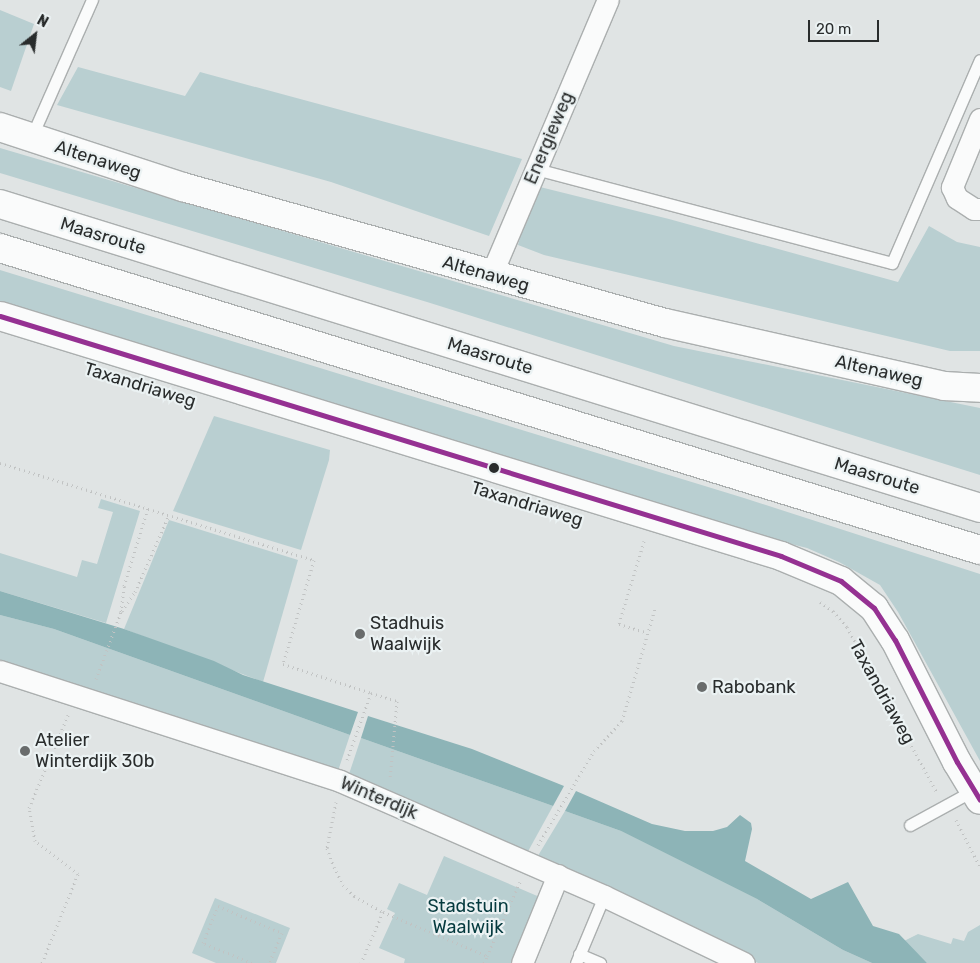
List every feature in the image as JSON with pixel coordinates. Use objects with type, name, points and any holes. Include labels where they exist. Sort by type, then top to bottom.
[{"type":"main road","name":"Altenaweg","points":[[0,128],[183,187],[491,276],[674,325],[944,386],[980,388]]},
{"type":"main road","name":"Maasroute","points":[[0,204],[980,508]]},
{"type":"main road","points":[[0,248],[980,550]]},
{"type":"main road","name":"Taxandriaweg","points":[[0,316],[781,556],[841,581],[874,608],[895,640],[957,762],[977,795]]},
{"type":"street","name":"Energieweg","points":[[491,276],[608,0]]},
{"type":"street","points":[[980,118],[952,187],[957,198],[974,208],[980,209]]},
{"type":"street","name":"Winterdijk","points":[[0,671],[76,698],[340,781],[558,875],[744,963]]},
{"type":"street","points":[[522,963],[558,875]]},
{"type":"lane","points":[[31,138],[92,0]]},
{"type":"lane","points":[[536,169],[892,263],[980,60]]},
{"type":"lane","points":[[910,825],[948,804],[977,795]]},
{"type":"lane","points":[[600,963],[577,959],[604,896]]},
{"type":"path","points":[[0,463],[314,560],[283,664],[398,701],[388,801]]},
{"type":"path","points":[[95,681],[121,612],[124,586],[148,508]]},
{"type":"path","points":[[121,612],[135,592],[169,515]]},
{"type":"path","points":[[634,538],[651,543]]},
{"type":"path","points":[[644,540],[619,624],[648,633]]},
{"type":"path","name":"Taxandriaweg","points":[[814,597],[833,612],[847,627],[938,795],[948,804]]},
{"type":"path","points":[[484,963],[528,863],[552,818],[594,751],[622,721],[656,609]]},
{"type":"path","points":[[355,739],[371,693]]},
{"type":"path","points":[[42,963],[78,874],[35,841],[29,808],[76,698]]},
{"type":"path","points":[[340,781],[327,848],[334,868],[344,885],[354,896],[383,912],[487,956]]},
{"type":"path","points":[[252,963],[203,943],[218,906],[282,932],[269,963]]},
{"type":"path","points":[[361,963],[383,912]]},
{"type":"green space","points":[[0,10],[34,24],[11,91],[0,87]]},
{"type":"green space","points":[[78,67],[185,96],[200,72],[522,159],[489,236],[331,182],[57,105]]},
{"type":"green space","points":[[0,148],[674,346],[980,408],[980,475],[427,302],[0,173]]},
{"type":"green space","points":[[540,187],[669,219],[898,282],[929,226],[957,242],[980,247],[980,351],[950,351],[544,255],[518,245],[522,230]]},
{"type":"green space","points":[[0,270],[744,498],[980,574],[980,761],[898,612],[880,585],[839,562],[807,548],[743,532],[0,303]]},
{"type":"green space","points":[[214,416],[330,450],[329,460],[301,550],[173,511]]},
{"type":"green space","points":[[101,499],[140,511],[106,623],[0,591],[0,553],[77,577],[82,560],[97,564],[113,512],[98,508]]},
{"type":"green space","points":[[169,520],[298,560],[263,682],[124,629]]},
{"type":"green space","points":[[0,615],[54,629],[350,735],[337,774],[0,664]]},
{"type":"green space","points":[[361,738],[553,806],[526,855],[348,777]]},
{"type":"green space","points":[[565,811],[621,831],[757,899],[843,950],[872,963],[758,963],[536,859]]},
{"type":"green space","name":"Stadstuin Waalwijk","points":[[444,856],[542,898],[515,963],[404,963],[405,959],[379,948],[395,913],[387,909],[399,883],[427,895]]},
{"type":"green space","points":[[215,898],[290,928],[276,963],[216,963],[192,953]]},
{"type":"green space","points":[[980,925],[980,963],[927,963],[904,941],[918,934],[951,944],[953,938],[964,941],[968,932]]},
{"type":"water","points":[[0,591],[124,629],[214,661],[243,675],[358,712],[350,735],[54,629],[0,615]]},
{"type":"water","points":[[368,716],[472,749],[564,786],[553,806],[361,738]]},
{"type":"water","points":[[576,791],[652,824],[685,831],[713,831],[727,827],[740,815],[751,823],[752,829],[745,861],[811,899],[848,882],[873,926],[899,934],[927,963],[872,963],[843,950],[757,899],[621,831],[565,811]]},
{"type":"transit line","points":[[0,316],[781,556],[841,581],[874,608],[895,640],[957,762],[980,800]]},
{"type":"place","name":"Stadhuis Waalwijk","points":[[360,634]]},
{"type":"place","name":"Rabobank","points":[[702,687]]},
{"type":"place","name":"Atelier Winterdijk 30b","points":[[25,751]]}]
